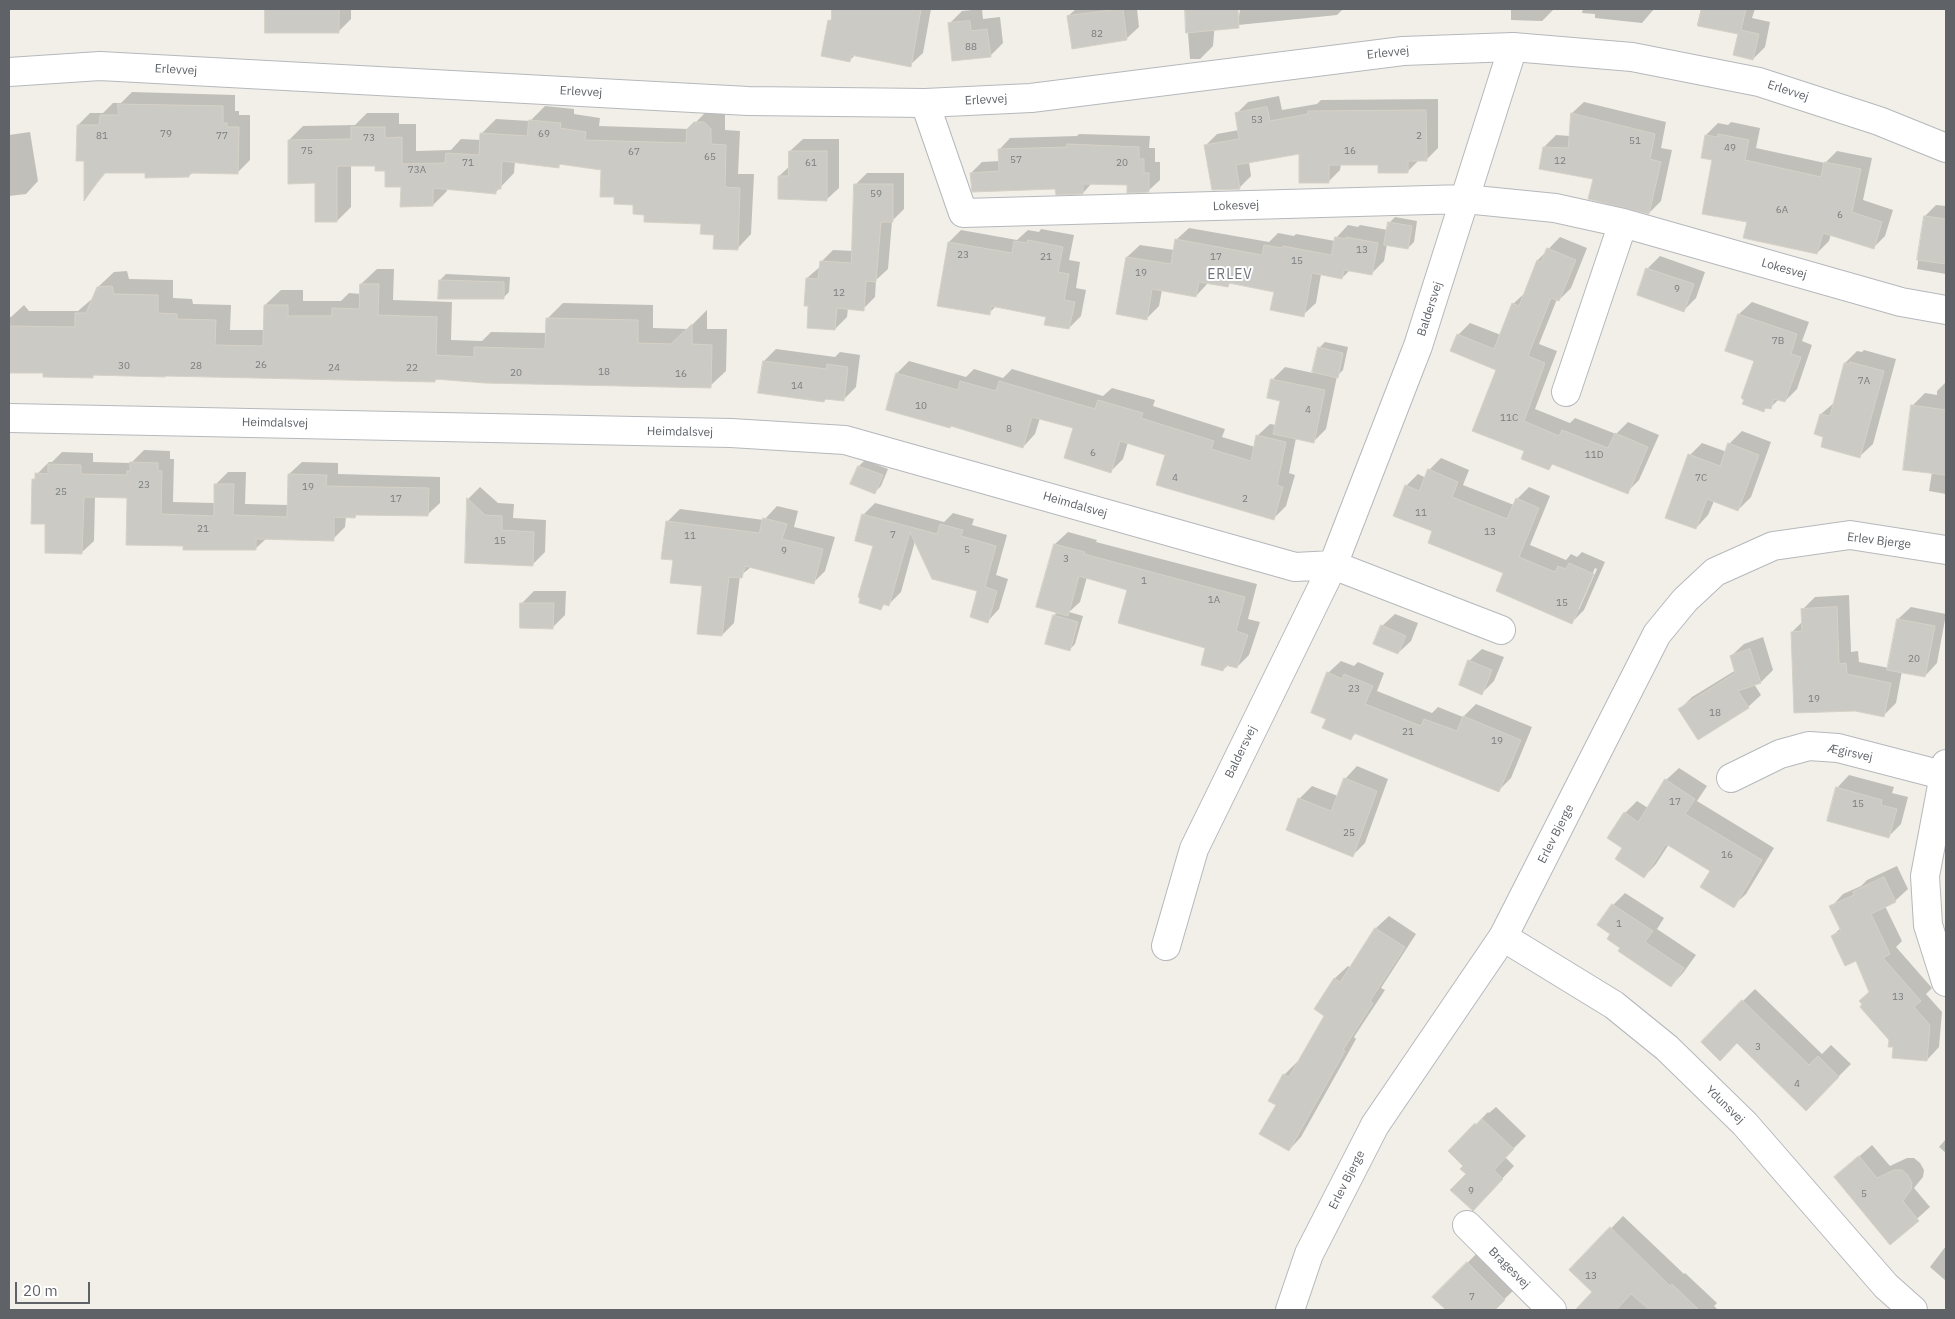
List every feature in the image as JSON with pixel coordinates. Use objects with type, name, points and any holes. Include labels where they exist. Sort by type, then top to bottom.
[{"type":"street","name":"Erlevvej","points":[[9,72],[100,66],[748,101],[924,103],[1031,98],[1404,51],[1513,47],[1632,57],[1760,82],[1879,120],[1946,148]]},
{"type":"street","name":"Baldersvej","points":[[1166,946],[1194,849],[1333,565],[1418,346],[1513,47]]},
{"type":"street","name":"Lokesvej","points":[[924,103],[963,213],[1465,199],[1555,208],[1623,223],[1901,302],[1946,310]]},
{"type":"street","points":[[1566,392],[1623,223]]},
{"type":"street","name":"Heimdalsvej","points":[[9,418],[731,433],[845,440],[1295,567],[1333,565]]},
{"type":"street","name":"Erlev Bjerge","points":[[1290,1310],[1309,1254],[1375,1125],[1503,937],[1657,634],[1685,600],[1715,572],[1773,546],[1850,535],[1946,550]]},
{"type":"street","points":[[1333,565],[1501,630]]},
{"type":"street","name":"Ægirsvej","points":[[1731,778],[1780,754],[1809,746],[1838,748],[1945,772],[1925,876],[1928,925],[1946,982]]},
{"type":"street","name":"Ydunsvej","points":[[1503,937],[1614,1005],[1667,1048],[1745,1124],[1886,1286],[1913,1310]]},
{"type":"street","name":"Bragesvej","points":[[1467,1225],[1552,1310]]},
{"type":"building","points":[[265,9],[339,9],[339,33],[265,33]]},
{"type":"building","points":[[832,9],[921,9],[911,67],[851,55],[850,62],[821,56],[828,20],[831,21]]},
{"type":"building","points":[[1123,9],[1127,40],[1072,49],[1067,16]]},
{"type":"building","points":[[1185,9],[1238,9],[1239,28],[1186,33]]},
{"type":"building","points":[[1702,9],[1746,9],[1741,30],[1759,34],[1753,60],[1733,55],[1738,34],[1698,26]]},
{"type":"building","points":[[970,21],[971,31],[987,29],[991,57],[952,61],[948,23]]},
{"type":"building","points":[[118,104],[223,106],[223,123],[227,123],[227,127],[239,127],[238,174],[189,173],[189,177],[145,178],[145,173],[104,173],[84,201],[84,161],[76,161],[77,125],[99,125],[100,115],[118,115]]},
{"type":"building","points":[[1267,107],[1270,121],[1308,114],[1308,111],[1426,110],[1427,161],[1408,161],[1408,173],[1378,173],[1378,165],[1329,165],[1329,183],[1299,183],[1299,154],[1236,165],[1240,189],[1212,190],[1204,145],[1239,139],[1235,113]]},
{"type":"building","points":[[1571,113],[1655,134],[1650,159],[1661,162],[1649,214],[1588,199],[1593,179],[1539,169],[1543,147],[1568,148]]},
{"type":"building","points":[[529,120],[561,123],[560,128],[586,132],[585,140],[686,143],[687,129],[694,122],[704,122],[711,129],[711,144],[726,145],[725,187],[740,188],[738,250],[713,249],[714,235],[700,234],[701,224],[644,222],[644,215],[633,214],[633,205],[614,204],[614,197],[600,197],[601,170],[559,164],[559,168],[502,161],[501,189],[496,189],[496,194],[433,188],[433,206],[400,207],[401,187],[385,187],[385,171],[375,171],[375,166],[337,166],[337,222],[315,222],[315,183],[288,184],[288,140],[351,139],[351,127],[385,127],[385,138],[402,137],[402,164],[445,163],[446,153],[479,155],[480,133],[527,136]]},
{"type":"building","points":[[1718,134],[1749,140],[1745,160],[1821,177],[1824,162],[1861,169],[1852,212],[1882,222],[1874,249],[1823,233],[1817,254],[1743,238],[1747,222],[1702,214],[1712,160],[1701,158],[1705,135],[1718,137]]},
{"type":"building","points":[[1067,144],[1139,147],[1139,159],[1144,159],[1144,173],[1149,173],[1149,192],[1127,193],[1127,185],[1083,184],[1083,194],[1056,195],[1055,189],[972,192],[970,173],[999,171],[998,149],[1067,147]]},
{"type":"building","points":[[789,151],[827,151],[827,201],[778,199],[778,176],[788,176]]},
{"type":"building","points":[[854,184],[893,184],[893,222],[881,222],[876,282],[866,281],[864,311],[837,308],[835,330],[807,328],[808,306],[804,306],[806,278],[818,279],[820,261],[851,263]]},
{"type":"building","points":[[1924,216],[1946,219],[1946,264],[1917,260]]},
{"type":"building","points":[[1388,222],[1412,226],[1408,249],[1384,245]]},
{"type":"building","points":[[1335,237],[1346,239],[1346,237],[1378,243],[1372,275],[1344,270],[1342,279],[1312,273],[1304,317],[1270,310],[1274,292],[1229,283],[1228,287],[1199,282],[1196,297],[1152,289],[1147,320],[1116,314],[1126,257],[1171,264],[1175,239],[1262,255],[1264,245],[1282,248],[1283,246],[1331,255]]},
{"type":"building","points":[[1028,240],[1063,247],[1058,272],[1069,274],[1064,300],[1075,302],[1069,329],[1044,325],[1046,317],[991,306],[990,315],[937,306],[948,242],[1012,253],[1014,241],[1027,243]]},
{"type":"building","points":[[1547,248],[1576,260],[1559,301],[1551,298],[1528,356],[1545,363],[1524,421],[1559,436],[1562,430],[1608,448],[1615,433],[1648,447],[1628,494],[1552,464],[1549,470],[1521,459],[1524,451],[1472,431],[1496,370],[1450,351],[1457,334],[1494,349],[1512,303],[1519,306],[1537,260],[1541,262]]},
{"type":"building","points":[[1646,268],[1694,284],[1684,312],[1637,295]]},
{"type":"building","points":[[439,280],[504,282],[504,299],[438,299]]},
{"type":"building","points":[[360,284],[379,284],[378,315],[437,317],[436,355],[474,357],[474,347],[545,349],[546,318],[638,320],[638,343],[671,344],[692,324],[692,344],[712,345],[711,388],[485,383],[435,379],[435,382],[93,375],[93,378],[43,377],[43,373],[9,373],[9,326],[75,327],[75,313],[86,313],[97,287],[112,286],[114,294],[158,295],[158,313],[177,314],[177,319],[216,320],[215,345],[263,346],[264,305],[288,305],[288,316],[330,316],[332,315],[332,308],[359,309]]},
{"type":"building","points":[[1738,314],[1797,334],[1791,354],[1801,357],[1785,402],[1774,399],[1771,409],[1765,408],[1764,412],[1742,404],[1744,400],[1741,398],[1754,361],[1725,351]]},
{"type":"building","points":[[1318,347],[1343,353],[1338,378],[1312,372]]},
{"type":"building","points":[[763,361],[826,369],[827,364],[848,367],[844,401],[825,399],[824,402],[758,393]]},
{"type":"building","points":[[1850,362],[1884,371],[1860,458],[1821,447],[1823,437],[1814,434],[1820,414],[1830,416],[1844,363],[1849,364]]},
{"type":"building","points":[[896,373],[958,390],[960,381],[996,391],[999,381],[1095,409],[1098,400],[1143,413],[1141,418],[1214,441],[1211,449],[1251,461],[1256,435],[1286,442],[1277,485],[1283,487],[1274,520],[1156,485],[1165,455],[1120,441],[1111,473],[1064,458],[1073,428],[1032,417],[1023,448],[951,426],[950,428],[886,410]]},
{"type":"building","points":[[1271,379],[1325,390],[1314,443],[1273,434],[1280,401],[1267,398]]},
{"type":"building","points":[[1911,405],[1946,410],[1946,475],[1903,470]]},
{"type":"building","points":[[1728,443],[1759,455],[1738,511],[1707,499],[1696,529],[1665,518],[1688,454],[1720,466]]},
{"type":"building","points":[[130,462],[158,463],[158,471],[162,471],[161,514],[214,516],[214,484],[234,484],[233,515],[287,517],[288,474],[327,475],[326,486],[429,488],[428,516],[356,515],[355,518],[334,517],[334,541],[256,539],[256,550],[183,550],[183,546],[126,545],[127,498],[84,497],[82,554],[45,553],[45,524],[31,524],[32,479],[35,479],[35,473],[48,474],[48,464],[81,465],[81,474],[127,475],[127,471],[130,471]]},
{"type":"building","points":[[858,466],[883,475],[875,494],[850,484]]},
{"type":"building","points":[[1428,469],[1458,482],[1452,497],[1507,519],[1516,498],[1539,508],[1519,557],[1555,572],[1558,566],[1566,569],[1569,563],[1594,574],[1572,624],[1496,591],[1503,573],[1428,543],[1432,531],[1393,516],[1405,485],[1419,491]]},
{"type":"building","points":[[467,498],[485,515],[502,516],[502,530],[534,532],[533,566],[465,563]]},
{"type":"building","points":[[862,514],[937,534],[940,524],[963,530],[961,536],[996,546],[985,587],[997,591],[988,623],[970,617],[977,591],[932,579],[910,532],[889,606],[883,604],[881,610],[859,603],[860,598],[858,597],[873,546],[855,541]]},
{"type":"building","points":[[763,518],[787,524],[782,539],[823,549],[814,584],[745,566],[742,578],[729,577],[722,636],[697,634],[702,586],[670,583],[673,560],[661,559],[666,521],[759,533]]},
{"type":"building","points":[[1054,544],[1085,552],[1084,554],[1245,597],[1236,631],[1248,635],[1237,668],[1225,665],[1223,671],[1201,665],[1205,648],[1118,623],[1127,590],[1079,576],[1068,616],[1036,607]]},
{"type":"building","points":[[520,603],[554,603],[553,629],[520,628]]},
{"type":"building","points":[[1837,607],[1839,664],[1846,663],[1847,674],[1891,683],[1884,717],[1855,711],[1794,713],[1791,632],[1802,631],[1801,609]]},
{"type":"building","points":[[1053,615],[1078,622],[1070,651],[1045,644]]},
{"type":"building","points":[[1897,619],[1935,626],[1925,677],[1887,670]]},
{"type":"building","points":[[1381,625],[1406,636],[1398,654],[1373,644]]},
{"type":"building","points":[[1750,649],[1761,683],[1738,691],[1749,708],[1698,740],[1678,709],[1735,673],[1730,656]]},
{"type":"building","points":[[1468,660],[1492,670],[1482,695],[1459,685]]},
{"type":"building","points":[[1327,672],[1342,679],[1344,674],[1373,686],[1365,704],[1421,726],[1424,719],[1457,731],[1463,716],[1521,740],[1499,792],[1354,733],[1351,740],[1322,728],[1326,719],[1311,713]]},
{"type":"building","points":[[1344,778],[1377,791],[1353,857],[1286,830],[1298,798],[1331,811]]},
{"type":"building","points":[[1665,779],[1695,799],[1685,814],[1762,860],[1734,908],[1700,887],[1710,871],[1666,844],[1644,878],[1615,859],[1622,848],[1607,838],[1624,812],[1638,822]]},
{"type":"building","points":[[1836,787],[1882,800],[1881,805],[1897,809],[1889,838],[1827,821]]},
{"type":"building","points":[[1884,877],[1896,902],[1871,914],[1890,954],[1883,958],[1921,1001],[1914,1007],[1930,1025],[1927,1061],[1892,1058],[1893,1047],[1888,1047],[1889,1040],[1860,1007],[1862,1004],[1859,1001],[1869,992],[1856,961],[1845,966],[1831,936],[1841,931],[1829,906],[1854,895],[1853,892]]},
{"type":"building","points":[[1612,904],[1653,931],[1645,942],[1684,968],[1671,987],[1618,951],[1620,948],[1607,939],[1610,934],[1597,925]]},
{"type":"building","points":[[1375,928],[1405,947],[1370,1001],[1373,1003],[1343,1050],[1345,1051],[1289,1151],[1259,1134],[1276,1105],[1268,1101],[1283,1074],[1289,1077],[1324,1016],[1314,1009],[1334,978],[1340,982]]},
{"type":"building","points":[[1742,1000],[1809,1065],[1818,1056],[1839,1077],[1806,1111],[1737,1043],[1720,1061],[1701,1042]]},
{"type":"building","points":[[1482,1119],[1514,1149],[1494,1170],[1503,1179],[1473,1211],[1450,1190],[1466,1174],[1460,1169],[1463,1166],[1448,1151],[1475,1123],[1476,1125]]},
{"type":"building","points":[[1859,1156],[1877,1178],[1894,1170],[1902,1170],[1908,1175],[1912,1183],[1911,1190],[1903,1201],[1919,1221],[1890,1245],[1834,1177]]},
{"type":"building","points":[[1610,1227],[1670,1286],[1672,1284],[1699,1310],[1650,1310],[1631,1294],[1616,1310],[1575,1310],[1592,1292],[1569,1270]]},
{"type":"building","points":[[1467,1262],[1505,1300],[1495,1310],[1446,1310],[1432,1297]]},
{"type":"district","name":"ERLEV","points":[[1230,275]]}]
